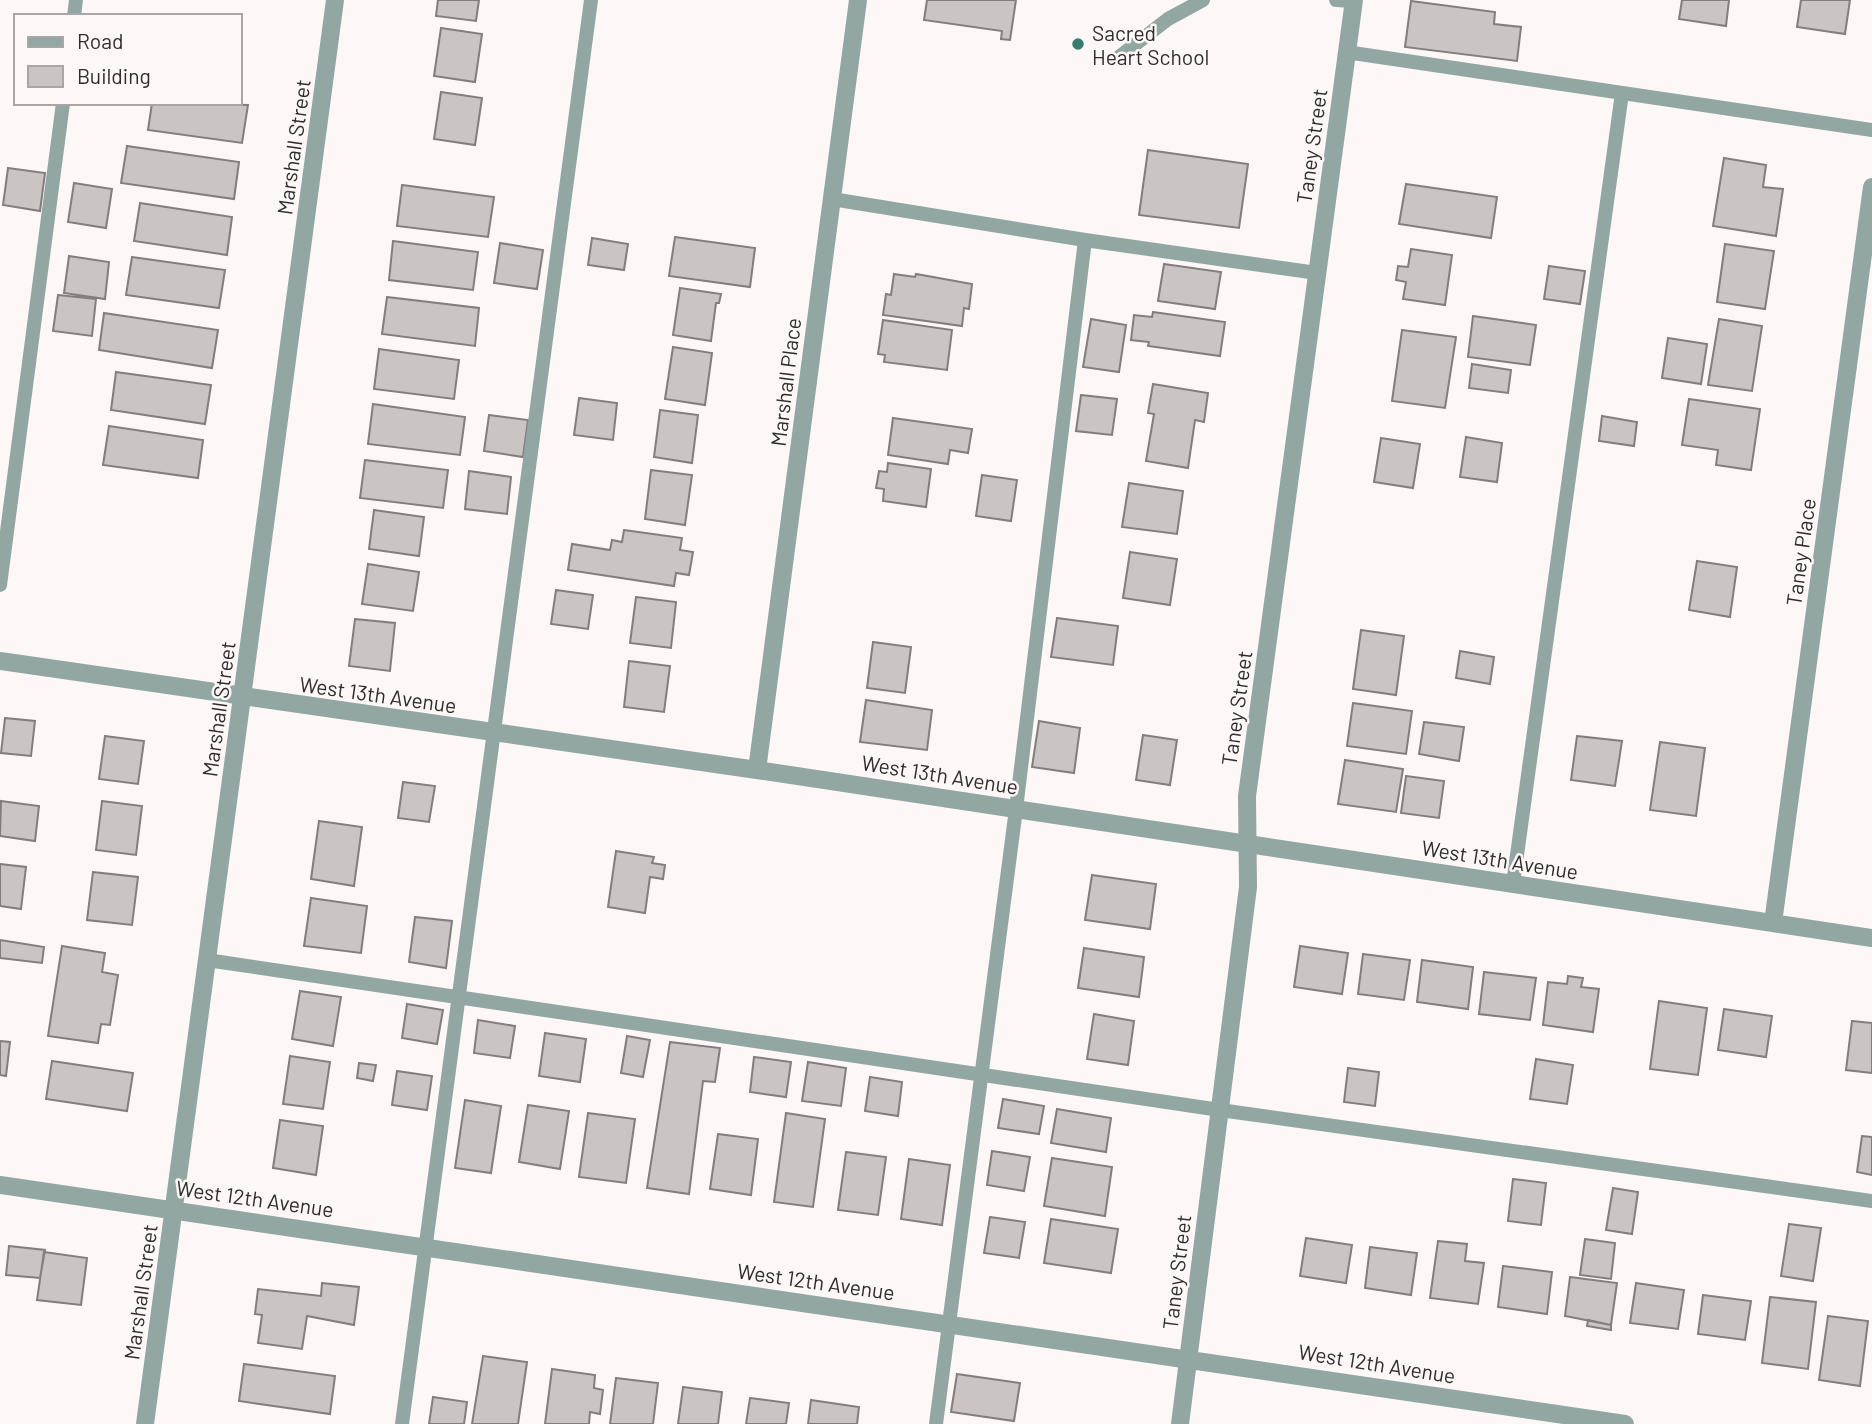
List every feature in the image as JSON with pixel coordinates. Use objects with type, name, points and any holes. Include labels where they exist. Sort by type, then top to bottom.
[{"type":"street","name":"Marshall Street","points":[[145,1424],[335,0]]},
{"type":"street","name":"Marshall Place","points":[[757,770],[832,199],[855,0]]},
{"type":"street","name":"Taney Street","points":[[1180,1424],[1248,887],[1247,796],[1346,52],[1348,0]]},
{"type":"street","name":"Taney Place","points":[[1773,923],[1872,187]]},
{"type":"street","name":"West 13th Avenue","points":[[0,661],[757,770],[1872,937]]},
{"type":"street","name":"West 12th Avenue","points":[[0,1185],[1625,1424]]},
{"type":"lane","points":[[402,1424],[591,0]]},
{"type":"lane","points":[[1119,57],[1168,19],[1203,0]]},
{"type":"lane","points":[[1346,52],[1872,130]]},
{"type":"lane","points":[[1513,884],[1622,93]]},
{"type":"lane","points":[[0,585],[63,105]]},
{"type":"lane","points":[[832,199],[1085,240],[1317,272]]},
{"type":"lane","points":[[936,1424],[1016,809],[1085,240]]},
{"type":"lane","points":[[207,960],[459,995],[1220,1110],[1872,1201]]},
{"type":"building","points":[[438,0],[479,0],[476,21],[436,16]]},
{"type":"building","points":[[927,0],[1016,0],[1010,40],[1001,39],[1002,31],[924,20]]},
{"type":"building","points":[[1682,0],[1729,0],[1726,26],[1679,19]]},
{"type":"building","points":[[1801,0],[1850,0],[1845,34],[1797,27]]},
{"type":"building","points":[[1411,1],[1495,12],[1494,24],[1521,27],[1517,61],[1405,47]]},
{"type":"building","points":[[441,28],[482,34],[475,82],[434,76]]},
{"type":"building","points":[[441,92],[482,98],[475,145],[434,139]]},
{"type":"building","points":[[152,105],[248,105],[242,143],[148,130]]},
{"type":"building","points":[[127,146],[239,162],[234,199],[121,183]]},
{"type":"building","points":[[1148,150],[1248,164],[1239,228],[1139,215]]},
{"type":"building","points":[[1724,158],[1766,165],[1763,187],[1783,189],[1776,236],[1713,226]]},
{"type":"building","points":[[8,168],[45,173],[40,211],[3,205]]},
{"type":"building","points":[[74,183],[112,189],[106,228],[68,222]]},
{"type":"building","points":[[1406,184],[1497,197],[1491,238],[1399,224]]},
{"type":"building","points":[[402,185],[494,197],[488,237],[397,226]]},
{"type":"building","points":[[140,203],[232,217],[227,255],[134,241]]},
{"type":"building","points":[[675,237],[755,248],[750,287],[669,276]]},
{"type":"building","points":[[592,238],[628,244],[624,270],[588,265]]},
{"type":"building","points":[[393,241],[478,252],[473,290],[389,280]]},
{"type":"building","points":[[500,243],[543,250],[537,289],[494,283]]},
{"type":"building","points":[[1725,244],[1774,251],[1765,309],[1717,302]]},
{"type":"building","points":[[1411,249],[1452,255],[1445,305],[1403,299],[1406,282],[1396,280],[1398,266],[1408,267]]},
{"type":"building","points":[[69,256],[109,262],[105,299],[64,293]]},
{"type":"building","points":[[132,257],[225,270],[219,308],[126,295]]},
{"type":"building","points":[[1164,264],[1221,272],[1215,309],[1158,301]]},
{"type":"building","points":[[1549,266],[1585,271],[1580,304],[1544,299]]},
{"type":"building","points":[[894,274],[915,277],[916,274],[972,284],[969,309],[964,308],[962,326],[883,315],[886,294],[891,295]]},
{"type":"building","points":[[680,288],[721,294],[719,303],[716,303],[711,341],[673,335]]},
{"type":"building","points":[[58,295],[96,299],[92,336],[53,331]]},
{"type":"building","points":[[387,297],[479,308],[475,346],[382,334]]},
{"type":"building","points":[[1153,312],[1225,322],[1220,356],[1148,346],[1149,342],[1131,340],[1134,315],[1152,317]]},
{"type":"building","points":[[104,313],[218,330],[212,368],[99,350]]},
{"type":"building","points":[[1473,316],[1536,325],[1530,365],[1468,357]]},
{"type":"building","points":[[1091,319],[1126,325],[1119,372],[1083,367]]},
{"type":"building","points":[[1719,319],[1762,326],[1752,391],[1708,385]]},
{"type":"building","points":[[883,320],[952,330],[947,370],[884,362],[885,355],[878,354]]},
{"type":"building","points":[[1402,330],[1456,337],[1445,408],[1392,401]]},
{"type":"building","points":[[1668,338],[1707,344],[1701,384],[1662,378]]},
{"type":"building","points":[[673,347],[712,353],[705,405],[665,399]]},
{"type":"building","points":[[379,349],[459,360],[454,399],[374,389]]},
{"type":"building","points":[[1472,364],[1511,370],[1508,393],[1469,388]]},
{"type":"building","points":[[116,372],[211,385],[205,424],[111,410]]},
{"type":"building","points":[[1153,384],[1208,393],[1204,422],[1195,420],[1188,468],[1146,461],[1154,414],[1148,413]]},
{"type":"building","points":[[1081,395],[1117,399],[1112,435],[1076,431]]},
{"type":"building","points":[[579,398],[617,403],[613,440],[574,435]]},
{"type":"building","points":[[1689,399],[1760,409],[1751,470],[1716,465],[1718,450],[1682,445]]},
{"type":"building","points":[[373,404],[465,417],[460,455],[368,444]]},
{"type":"building","points":[[660,410],[698,415],[692,463],[654,457]]},
{"type":"building","points":[[489,415],[528,420],[523,457],[484,451]]},
{"type":"building","points":[[1602,416],[1637,422],[1634,446],[1599,441]]},
{"type":"building","points":[[893,418],[972,429],[968,453],[950,450],[948,464],[888,455]]},
{"type":"building","points":[[109,426],[203,440],[198,478],[103,465]]},
{"type":"building","points":[[1466,437],[1502,443],[1497,482],[1460,477]]},
{"type":"building","points":[[1381,438],[1420,444],[1413,488],[1374,482]]},
{"type":"building","points":[[365,460],[448,470],[443,508],[360,498]]},
{"type":"building","points":[[888,463],[931,469],[926,507],[883,501],[884,489],[876,488],[879,471],[887,472]]},
{"type":"building","points":[[651,470],[692,475],[685,525],[645,519]]},
{"type":"building","points":[[469,471],[511,477],[507,514],[465,509]]},
{"type":"building","points":[[982,475],[1017,480],[1011,521],[976,516]]},
{"type":"building","points":[[1129,483],[1183,491],[1177,534],[1122,527]]},
{"type":"building","points":[[374,510],[424,517],[419,556],[369,549]]},
{"type":"building","points":[[624,530],[682,538],[680,550],[693,552],[689,575],[676,573],[674,586],[568,570],[572,544],[610,550],[612,540],[622,542]]},
{"type":"building","points":[[1130,552],[1177,559],[1170,605],[1123,598]]},
{"type":"building","points":[[1697,561],[1737,567],[1730,617],[1689,610]]},
{"type":"building","points":[[368,564],[419,572],[413,611],[362,604]]},
{"type":"building","points":[[556,590],[593,595],[588,629],[551,624]]},
{"type":"building","points":[[636,597],[676,602],[671,648],[630,643]]},
{"type":"building","points":[[1057,618],[1118,626],[1113,665],[1051,657]]},
{"type":"building","points":[[355,619],[395,623],[390,671],[349,666]]},
{"type":"building","points":[[1361,630],[1404,636],[1396,695],[1353,689]]},
{"type":"building","points":[[873,642],[911,647],[905,693],[867,688]]},
{"type":"building","points":[[1460,651],[1494,657],[1490,684],[1456,678]]},
{"type":"building","points":[[629,661],[670,666],[664,712],[624,707]]},
{"type":"building","points":[[866,700],[932,710],[927,750],[860,742]]},
{"type":"building","points":[[1353,703],[1412,711],[1406,754],[1347,746]]},
{"type":"building","points":[[5,718],[35,721],[31,756],[1,753]]},
{"type":"building","points":[[1039,721],[1080,728],[1074,773],[1032,767]]},
{"type":"building","points":[[1424,722],[1464,727],[1459,761],[1419,754]]},
{"type":"building","points":[[1143,735],[1177,740],[1170,785],[1136,780]]},
{"type":"building","points":[[105,736],[144,741],[138,784],[99,779]]},
{"type":"building","points":[[1577,736],[1622,741],[1615,786],[1571,780]]},
{"type":"building","points":[[1660,742],[1705,748],[1696,816],[1650,810]]},
{"type":"building","points":[[1345,760],[1403,769],[1396,812],[1338,804]]},
{"type":"building","points":[[1406,776],[1444,781],[1439,818],[1401,813]]},
{"type":"building","points":[[403,782],[435,786],[429,822],[398,818]]},
{"type":"building","points":[[1,801],[39,806],[35,841],[0,836]]},
{"type":"building","points":[[102,801],[142,806],[136,855],[96,850]]},
{"type":"building","points":[[319,821],[362,827],[354,886],[311,879]]},
{"type":"building","points":[[616,851],[654,857],[652,863],[665,865],[663,879],[650,877],[645,913],[608,907]]},
{"type":"building","points":[[0,864],[26,867],[21,909],[0,906]]},
{"type":"building","points":[[93,872],[138,877],[132,925],[87,920]]},
{"type":"building","points":[[1092,875],[1156,884],[1150,929],[1085,920]]},
{"type":"building","points":[[311,898],[367,906],[361,953],[304,946]]},
{"type":"building","points":[[415,917],[452,921],[446,968],[409,962]]},
{"type":"building","points":[[0,940],[44,947],[42,963],[0,958]]},
{"type":"building","points":[[62,946],[105,953],[102,972],[118,975],[110,1025],[101,1024],[98,1043],[48,1036]]},
{"type":"building","points":[[1300,946],[1348,953],[1342,994],[1294,987]]},
{"type":"building","points":[[1084,948],[1144,957],[1139,997],[1078,988]]},
{"type":"building","points":[[1363,954],[1410,960],[1404,1000],[1358,994]]},
{"type":"building","points":[[1422,960],[1473,967],[1468,1009],[1417,1002]]},
{"type":"building","points":[[1484,972],[1536,978],[1530,1020],[1479,1014]]},
{"type":"building","points":[[1568,976],[1583,978],[1581,987],[1599,989],[1593,1032],[1543,1025],[1548,982],[1567,984]]},
{"type":"building","points":[[300,991],[341,997],[333,1046],[292,1039]]},
{"type":"building","points":[[1659,1001],[1707,1008],[1698,1075],[1650,1069]]},
{"type":"building","points":[[407,1004],[443,1010],[437,1044],[402,1038]]},
{"type":"building","points":[[1724,1009],[1772,1016],[1766,1057],[1718,1050]]},
{"type":"building","points":[[1094,1014],[1134,1021],[1128,1065],[1087,1059]]},
{"type":"building","points":[[478,1020],[515,1026],[510,1058],[474,1053]]},
{"type":"building","points":[[1852,1021],[1872,1023],[1872,1073],[1846,1070]]},
{"type":"building","points":[[545,1033],[586,1039],[580,1082],[539,1076]]},
{"type":"building","points":[[627,1036],[650,1040],[643,1077],[621,1073]]},
{"type":"building","points":[[0,1041],[10,1042],[6,1076],[0,1075]]},
{"type":"building","points":[[670,1042],[720,1048],[715,1082],[703,1081],[689,1194],[647,1188]]},
{"type":"building","points":[[290,1056],[330,1062],[323,1109],[283,1104]]},
{"type":"building","points":[[754,1057],[791,1062],[786,1097],[750,1092]]},
{"type":"building","points":[[1536,1059],[1573,1065],[1567,1104],[1530,1099]]},
{"type":"building","points":[[52,1061],[133,1073],[127,1111],[46,1099]]},
{"type":"building","points":[[808,1062],[846,1068],[841,1106],[802,1101]]},
{"type":"building","points":[[359,1063],[376,1065],[373,1081],[357,1078]]},
{"type":"building","points":[[1348,1068],[1379,1072],[1375,1106],[1344,1102]]},
{"type":"building","points":[[397,1071],[432,1076],[427,1110],[392,1105]]},
{"type":"building","points":[[870,1077],[902,1082],[898,1116],[865,1111]]},
{"type":"building","points":[[1003,1099],[1044,1106],[1039,1134],[998,1128]]},
{"type":"building","points":[[465,1100],[501,1106],[491,1173],[455,1168]]},
{"type":"building","points":[[528,1105],[569,1111],[560,1169],[519,1162]]},
{"type":"building","points":[[1057,1109],[1111,1118],[1106,1152],[1051,1143]]},
{"type":"building","points":[[588,1113],[635,1119],[626,1183],[579,1177]]},
{"type":"building","points":[[786,1113],[825,1119],[813,1207],[774,1202]]},
{"type":"building","points":[[280,1120],[323,1126],[316,1175],[273,1168]]},
{"type":"building","points":[[718,1134],[758,1139],[751,1195],[710,1189]]},
{"type":"building","points":[[1862,1136],[1872,1137],[1872,1175],[1857,1172]]},
{"type":"building","points":[[992,1151],[1030,1157],[1024,1191],[987,1185]]},
{"type":"building","points":[[846,1152],[886,1157],[878,1215],[838,1210]]},
{"type":"building","points":[[1052,1158],[1112,1167],[1105,1216],[1044,1206]]},
{"type":"building","points":[[909,1159],[950,1165],[942,1225],[901,1219]]},
{"type":"building","points":[[1513,1179],[1546,1183],[1541,1225],[1508,1221]]},
{"type":"building","points":[[1613,1188],[1638,1192],[1632,1234],[1606,1230]]},
{"type":"building","points":[[990,1217],[1025,1222],[1019,1258],[984,1253]]},
{"type":"building","points":[[1051,1219],[1118,1229],[1111,1273],[1044,1263]]},
{"type":"building","points":[[1789,1224],[1821,1228],[1813,1281],[1781,1276]]},
{"type":"building","points":[[1306,1238],[1352,1245],[1346,1283],[1300,1276]]},
{"type":"building","points":[[1585,1239],[1615,1243],[1611,1279],[1580,1275]]},
{"type":"building","points":[[1438,1241],[1467,1244],[1465,1261],[1484,1263],[1478,1304],[1430,1298]]},
{"type":"building","points":[[9,1246],[45,1250],[40,1278],[6,1275]]},
{"type":"building","points":[[1370,1247],[1417,1253],[1411,1295],[1365,1288]]},
{"type":"building","points":[[44,1252],[87,1258],[81,1305],[37,1300]]},
{"type":"building","points":[[1503,1266],[1552,1272],[1547,1314],[1498,1307]]},
{"type":"building","points":[[1570,1277],[1617,1283],[1611,1325],[1565,1316]]},
{"type":"building","points":[[322,1283],[359,1287],[354,1325],[307,1316],[302,1349],[258,1343],[262,1315],[255,1314],[258,1289],[321,1296]]},
{"type":"building","points":[[1636,1283],[1684,1290],[1678,1329],[1630,1323]]},
{"type":"building","points":[[1703,1295],[1751,1301],[1745,1340],[1698,1334]]},
{"type":"building","points":[[1770,1297],[1816,1302],[1808,1369],[1762,1363]]},
{"type":"building","points":[[1828,1316],[1868,1321],[1860,1386],[1819,1380]]},
{"type":"building","points":[[1588,1320],[1611,1325],[1611,1330],[1587,1326]]},
{"type":"building","points":[[483,1356],[527,1362],[518,1424],[472,1424]]},
{"type":"building","points":[[244,1364],[335,1376],[330,1414],[239,1401]]},
{"type":"building","points":[[552,1369],[595,1375],[594,1388],[603,1390],[600,1414],[590,1412],[589,1424],[545,1424]]},
{"type":"building","points":[[957,1374],[1020,1383],[1014,1421],[951,1412]]},
{"type":"building","points":[[616,1378],[658,1383],[653,1424],[610,1424]]},
{"type":"building","points":[[683,1387],[722,1392],[718,1424],[678,1424]]},
{"type":"building","points":[[433,1397],[467,1402],[464,1424],[429,1424]]},
{"type":"building","points":[[750,1398],[789,1403],[786,1424],[746,1424]]},
{"type":"building","points":[[811,1400],[859,1407],[857,1424],[808,1424]]},
{"type":"place","name":"Sacred Heart School","points":[[1078,44]]}]
